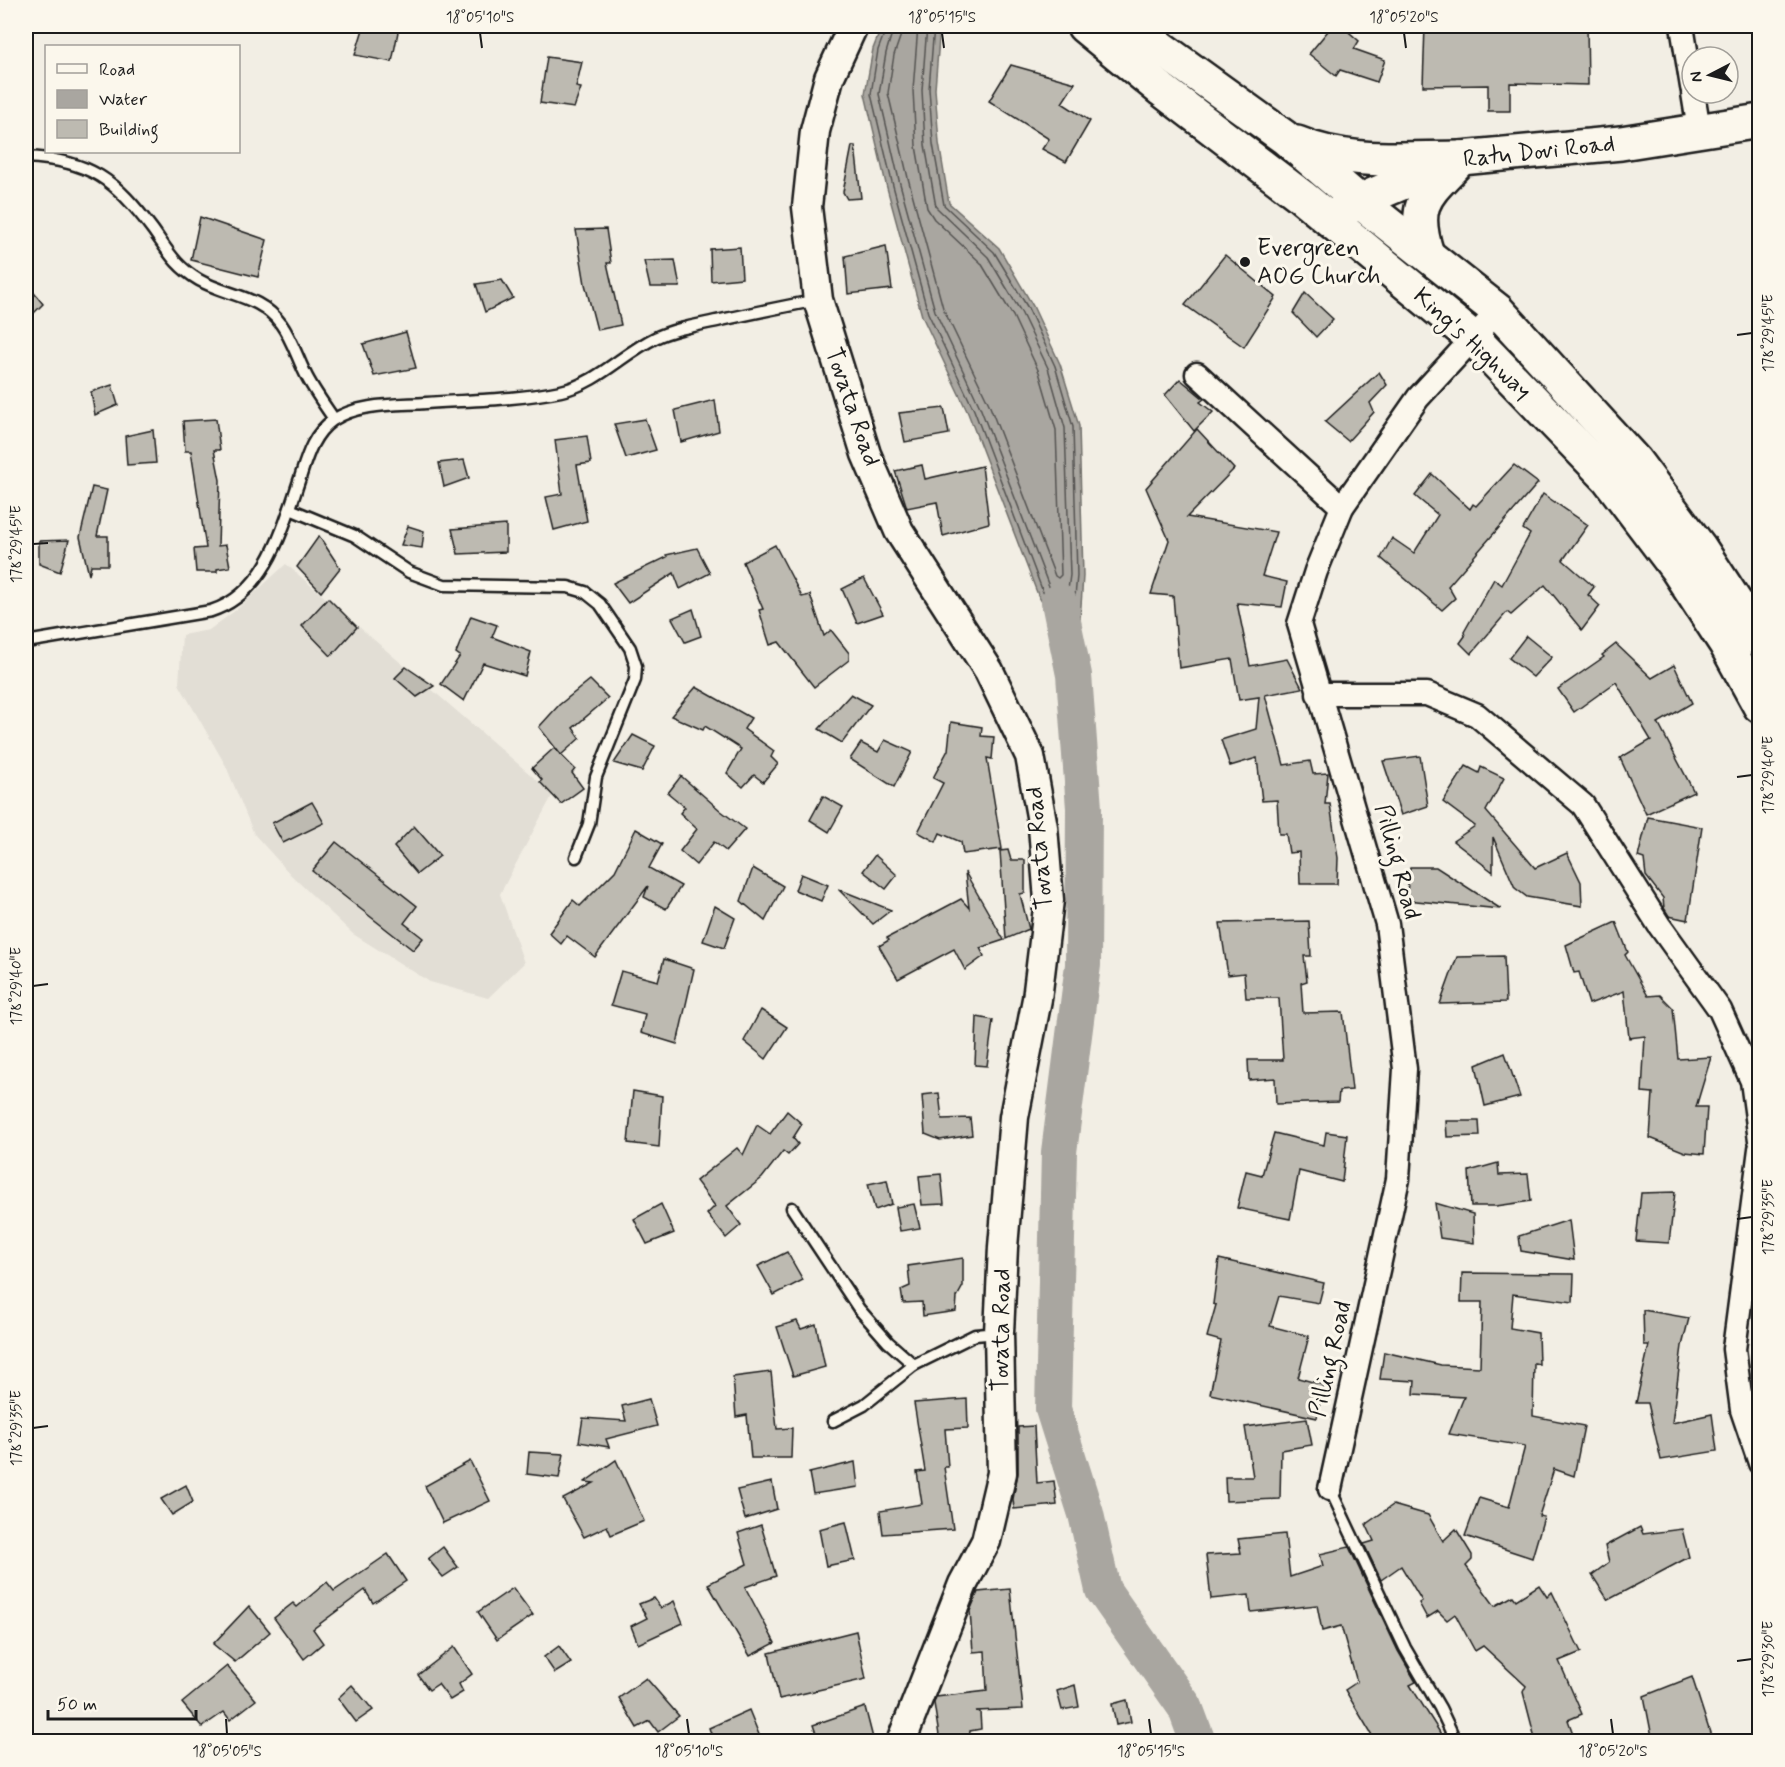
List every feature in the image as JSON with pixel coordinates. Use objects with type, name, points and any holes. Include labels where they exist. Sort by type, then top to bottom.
[{"type":"main road","name":"King's Highway","points":[[1084,26],[1329,219],[1474,339],[1608,478],[1677,569],[1726,644],[1760,706]]},
{"type":"main road","name":"King's Highway","points":[[1130,26],[1284,137],[1359,201],[1498,311],[1634,460],[1700,548],[1760,640]]},
{"type":"main road","name":"Ratu Dovi Road","points":[[1329,219],[1359,201],[1461,158],[1621,143],[1760,121]]},
{"type":"main road","points":[[1284,137],[1307,147],[1357,158],[1461,158]]},
{"type":"main road","points":[[1426,254],[1419,215],[1424,198],[1461,158]]},
{"type":"street","name":"Tovata Road","points":[[853,26],[829,78],[815,131],[807,207],[818,300],[866,454],[889,509],[904,540],[988,672],[1030,756],[1043,827],[1049,900],[1037,999],[1014,1117],[999,1333],[1002,1473],[986,1540],[963,1584],[901,1742]]},
{"type":"street","points":[[1682,26],[1685,45]]},
{"type":"street","points":[[1695,105],[1699,130]]},
{"type":"street","name":"Pilling Road","points":[[1330,1489],[1398,1179],[1405,1069],[1387,924],[1299,624],[1316,571],[1342,507],[1418,398],[1498,311]]},
{"type":"street","points":[[1197,374],[1342,507]]},
{"type":"street","points":[[1318,694],[1427,694],[1447,702],[1477,715],[1583,805],[1659,925],[1720,1010],[1752,1081],[1760,1140]]},
{"type":"street","points":[[1760,1149],[1734,1349],[1742,1410],[1760,1463]]},
{"type":"lane","points":[[26,157],[47,158],[94,171],[120,189],[154,232],[171,260],[200,280],[258,302],[281,324],[308,379],[334,419]]},
{"type":"lane","points":[[26,642],[224,607],[245,594],[254,584],[290,508],[312,444],[334,419],[345,414],[378,406],[510,398],[562,391],[593,379],[638,347],[671,331],[818,300]]},
{"type":"lane","points":[[290,508],[355,536],[409,572],[444,585],[568,587],[585,592],[600,604],[630,648],[636,673],[596,777],[589,824],[576,857]]},
{"type":"lane","points":[[792,1208],[859,1309],[888,1342],[914,1365]]},
{"type":"lane","points":[[833,1421],[864,1405],[914,1365],[975,1335],[999,1333]]},
{"type":"lane","points":[[1330,1489],[1406,1648],[1440,1708],[1456,1742]]},
{"type":"shaded area","points":[[286,564],[553,794],[500,894],[524,963],[488,998],[430,982],[353,934],[291,875],[254,834],[226,766],[179,684],[182,635],[209,630],[236,610]]},
{"type":"water","points":[[882,26],[940,26],[935,89],[939,143],[949,203],[999,248],[1033,306],[1060,364],[1079,426],[1083,576],[1077,665],[1038,595],[968,413],[922,316],[886,184],[865,94],[873,49]]},
{"type":"building","points":[[364,26],[399,27],[392,62],[355,55]]},
{"type":"building","points":[[1332,26],[1342,26],[1359,41],[1354,49],[1385,60],[1377,82],[1340,70],[1336,76],[1309,54]]},
{"type":"building","points":[[1425,26],[1587,26],[1588,85],[1510,83],[1510,111],[1488,111],[1488,85],[1423,86]]},
{"type":"building","points":[[547,57],[582,62],[576,87],[581,88],[574,108],[540,103]]},
{"type":"building","points":[[1011,65],[1075,83],[1062,103],[1090,121],[1066,162],[1042,149],[1049,139],[989,101]]},
{"type":"building","points":[[852,146],[855,146],[861,198],[847,199],[843,192]]},
{"type":"building","points":[[200,217],[267,240],[258,277],[191,260]]},
{"type":"building","points":[[606,229],[611,263],[607,263],[621,325],[597,330],[585,284],[576,230]]},
{"type":"building","points":[[886,246],[892,289],[848,294],[845,256]]},
{"type":"building","points":[[740,247],[742,278],[711,281],[710,249]]},
{"type":"building","points":[[1225,255],[1276,297],[1244,347],[1185,305]]},
{"type":"building","points":[[675,260],[680,287],[650,287],[644,261]]},
{"type":"building","points":[[502,280],[513,298],[485,312],[476,284]]},
{"type":"building","points":[[26,283],[43,304],[26,321]]},
{"type":"building","points":[[1305,293],[1333,319],[1316,337],[1293,313]]},
{"type":"building","points":[[406,332],[416,368],[374,376],[363,344]]},
{"type":"building","points":[[1379,372],[1387,385],[1370,403],[1374,412],[1348,441],[1325,422]]},
{"type":"building","points":[[1180,379],[1204,399],[1200,402],[1213,412],[1194,431],[1165,395]]},
{"type":"building","points":[[112,385],[118,405],[95,415],[91,392]]},
{"type":"building","points":[[715,400],[719,431],[681,442],[675,410]]},
{"type":"building","points":[[944,408],[949,434],[905,442],[899,413]]},
{"type":"building","points":[[216,419],[220,450],[214,450],[220,480],[218,546],[226,545],[230,567],[217,569],[217,572],[196,572],[194,549],[206,548],[191,451],[185,451],[183,421]]},
{"type":"building","points":[[645,419],[656,450],[626,458],[614,424]]},
{"type":"building","points":[[1197,429],[1234,469],[1187,517],[1276,532],[1262,576],[1287,582],[1282,607],[1237,603],[1250,666],[1287,659],[1302,688],[1265,695],[1284,765],[1310,761],[1313,774],[1328,773],[1325,804],[1330,804],[1338,858],[1337,884],[1300,884],[1299,852],[1289,853],[1286,834],[1279,834],[1277,800],[1262,801],[1257,758],[1230,766],[1221,740],[1256,729],[1259,697],[1239,700],[1232,659],[1179,668],[1173,596],[1151,594],[1169,540],[1146,488]]},
{"type":"building","points":[[153,430],[156,463],[127,465],[125,436]]},
{"type":"building","points":[[587,436],[591,463],[577,465],[587,521],[554,530],[546,497],[562,494],[555,440]]},
{"type":"building","points":[[464,460],[469,478],[444,487],[439,463]]},
{"type":"building","points":[[922,465],[925,479],[982,466],[989,523],[943,536],[937,502],[907,508],[895,471]]},
{"type":"building","points":[[1514,465],[1538,483],[1448,586],[1455,598],[1442,610],[1381,558],[1392,538],[1414,553],[1438,515],[1415,496],[1432,474],[1470,509],[1473,504],[1476,506]]},
{"type":"building","points":[[92,487],[107,490],[97,536],[108,536],[108,565],[91,565],[89,575],[80,537]]},
{"type":"building","points":[[1543,494],[1588,525],[1563,560],[1594,587],[1588,595],[1600,606],[1582,630],[1545,585],[1511,615],[1507,612],[1471,654],[1460,643],[1465,636],[1464,632],[1494,579],[1502,585],[1530,534],[1523,529]]},
{"type":"building","points":[[506,525],[506,552],[458,554],[452,529]]},
{"type":"building","points":[[408,526],[424,531],[422,548],[401,545]]},
{"type":"building","points":[[319,536],[340,568],[321,592],[297,567]]},
{"type":"building","points":[[69,540],[60,572],[39,564],[39,541]]},
{"type":"building","points":[[775,545],[802,597],[810,595],[824,636],[831,630],[849,653],[849,660],[814,687],[779,642],[770,645],[759,610],[763,609],[743,562]]},
{"type":"building","points":[[697,548],[710,573],[680,589],[674,573],[628,603],[613,583],[667,557],[666,555]]},
{"type":"building","points":[[864,578],[883,614],[857,623],[842,589]]},
{"type":"building","points":[[328,598],[357,627],[331,656],[302,626]]},
{"type":"building","points":[[693,609],[701,636],[685,642],[672,618]]},
{"type":"building","points":[[471,616],[497,625],[492,637],[531,652],[525,676],[483,663],[464,701],[441,684],[460,656],[456,653]]},
{"type":"building","points":[[1526,636],[1552,657],[1533,677],[1509,658]]},
{"type":"building","points":[[1616,644],[1652,678],[1674,665],[1692,703],[1658,723],[1694,792],[1646,814],[1620,758],[1651,740],[1616,682],[1574,712],[1558,689],[1604,657],[1602,655]]},
{"type":"building","points":[[406,667],[434,686],[417,697],[395,678]]},
{"type":"building","points":[[590,680],[608,698],[573,728],[580,738],[561,755],[539,727],[559,705]]},
{"type":"building","points":[[696,687],[751,718],[744,729],[774,751],[771,757],[778,764],[763,782],[754,775],[743,787],[727,773],[741,749],[705,726],[703,730],[671,716]]},
{"type":"building","points":[[851,694],[871,705],[842,743],[819,729]]},
{"type":"building","points":[[951,722],[982,727],[981,736],[994,737],[992,759],[987,758],[1002,849],[963,854],[961,842],[940,833],[936,842],[918,832],[943,783],[933,778],[948,750]]},
{"type":"building","points":[[633,735],[655,746],[642,771],[614,763]]},
{"type":"building","points":[[885,740],[912,752],[894,787],[850,759],[861,743],[878,752]]},
{"type":"building","points":[[554,748],[575,769],[572,773],[583,788],[561,804],[540,782],[542,780],[532,768]]},
{"type":"building","points":[[1420,756],[1428,806],[1401,815],[1383,761]]},
{"type":"building","points":[[1466,766],[1479,773],[1481,767],[1504,778],[1486,811],[1535,868],[1567,853],[1581,882],[1582,906],[1527,897],[1515,888],[1493,837],[1493,872],[1453,841],[1475,826],[1443,802]]},
{"type":"building","points":[[681,776],[745,829],[726,851],[714,842],[696,865],[680,851],[697,829],[680,813],[685,807],[668,793]]},
{"type":"building","points":[[823,796],[843,807],[829,832],[810,820]]},
{"type":"building","points":[[312,802],[324,823],[283,843],[272,823]]},
{"type":"building","points":[[1648,817],[1702,827],[1688,920],[1669,916],[1664,908],[1663,898],[1646,876],[1644,859],[1638,857]]},
{"type":"building","points":[[414,826],[440,856],[417,874],[394,847]]},
{"type":"building","points":[[636,829],[662,844],[649,868],[681,886],[666,909],[644,897],[648,886],[595,957],[567,936],[561,944],[549,933],[573,900],[580,906],[615,871]]},
{"type":"building","points":[[336,842],[417,906],[404,923],[423,938],[413,950],[312,871]]},
{"type":"building","points":[[1008,850],[1011,860],[1025,860],[1025,893],[1020,894],[1029,929],[1006,939],[1000,851]]},
{"type":"building","points":[[875,855],[897,875],[886,889],[863,871]]},
{"type":"building","points":[[1410,867],[1436,867],[1501,909],[1406,900]]},
{"type":"building","points":[[753,868],[783,886],[765,921],[741,901]]},
{"type":"building","points":[[965,872],[1004,940],[980,948],[984,956],[965,970],[954,949],[898,979],[879,946],[889,940],[887,938],[961,899],[969,908]]},
{"type":"building","points":[[801,874],[828,885],[821,901],[795,890]]},
{"type":"building","points":[[838,889],[891,910],[873,924]]},
{"type":"building","points":[[715,906],[735,918],[724,948],[703,941]]},
{"type":"building","points":[[1309,921],[1311,956],[1304,956],[1307,981],[1301,983],[1303,1013],[1343,1012],[1352,1090],[1339,1091],[1338,1102],[1276,1104],[1275,1078],[1249,1080],[1248,1060],[1283,1060],[1279,998],[1246,998],[1244,973],[1228,975],[1220,923]]},
{"type":"building","points":[[1616,922],[1628,952],[1625,955],[1648,996],[1660,995],[1673,1008],[1678,1059],[1711,1057],[1696,1107],[1707,1107],[1704,1154],[1685,1152],[1650,1138],[1653,1093],[1642,1092],[1645,1036],[1629,1038],[1624,991],[1589,1004],[1579,972],[1574,973],[1566,945]]},
{"type":"building","points":[[1504,956],[1506,1002],[1440,1004],[1457,957]]},
{"type":"building","points":[[664,959],[694,969],[677,1044],[641,1033],[645,1014],[611,1005],[621,971],[658,981]]},
{"type":"building","points":[[761,1010],[787,1027],[766,1059],[744,1041]]},
{"type":"building","points":[[977,1017],[993,1020],[987,1066],[975,1065]]},
{"type":"building","points":[[1505,1053],[1520,1097],[1485,1106],[1476,1065]]},
{"type":"building","points":[[633,1091],[662,1096],[659,1147],[628,1143]]},
{"type":"building","points":[[939,1093],[942,1119],[970,1118],[972,1135],[940,1140],[925,1134],[922,1095]]},
{"type":"building","points":[[787,1111],[802,1124],[793,1138],[798,1144],[788,1155],[783,1151],[762,1178],[727,1206],[741,1225],[726,1238],[707,1214],[715,1206],[696,1181],[737,1148],[743,1155],[757,1125],[770,1134]]},
{"type":"building","points":[[1446,1121],[1479,1121],[1480,1136],[1447,1137]]},
{"type":"building","points":[[1326,1132],[1347,1135],[1342,1182],[1299,1171],[1290,1219],[1237,1208],[1246,1171],[1262,1175],[1274,1133],[1324,1145]]},
{"type":"building","points":[[1498,1163],[1499,1175],[1528,1174],[1531,1201],[1496,1206],[1471,1206],[1469,1171]]},
{"type":"building","points":[[941,1174],[944,1204],[922,1205],[919,1176]]},
{"type":"building","points":[[887,1180],[892,1204],[875,1210],[868,1184]]},
{"type":"building","points":[[1675,1192],[1669,1243],[1636,1241],[1641,1193]]},
{"type":"building","points":[[1435,1203],[1473,1214],[1474,1243],[1440,1238]]},
{"type":"building","points":[[661,1204],[674,1233],[647,1244],[634,1219]]},
{"type":"building","points":[[914,1204],[920,1228],[900,1231],[896,1207]]},
{"type":"building","points":[[1569,1220],[1574,1260],[1521,1251],[1519,1236]]},
{"type":"building","points":[[787,1252],[803,1280],[774,1295],[758,1266]]},
{"type":"building","points":[[963,1258],[963,1286],[957,1297],[956,1311],[923,1316],[922,1302],[903,1303],[901,1290],[910,1286],[908,1266]]},
{"type":"building","points":[[1219,1259],[1324,1283],[1319,1303],[1279,1296],[1270,1326],[1309,1336],[1298,1378],[1324,1385],[1317,1418],[1210,1394],[1221,1341],[1207,1337],[1216,1305],[1213,1304]]},
{"type":"building","points":[[1462,1273],[1574,1274],[1573,1302],[1513,1294],[1510,1328],[1538,1333],[1539,1364],[1534,1363],[1533,1416],[1584,1426],[1574,1476],[1554,1469],[1539,1516],[1544,1517],[1532,1558],[1465,1536],[1479,1498],[1509,1507],[1525,1446],[1449,1434],[1464,1397],[1414,1394],[1415,1381],[1380,1379],[1384,1352],[1441,1365],[1480,1367],[1482,1302],[1461,1302]]},
{"type":"building","points":[[1643,1310],[1689,1318],[1682,1346],[1672,1423],[1712,1414],[1717,1451],[1661,1460],[1648,1403],[1636,1403],[1649,1345],[1644,1345]]},
{"type":"building","points":[[797,1321],[801,1329],[816,1324],[825,1367],[793,1376],[777,1327]]},
{"type":"building","points":[[771,1372],[777,1429],[792,1428],[791,1458],[751,1458],[747,1415],[736,1417],[733,1377]]},
{"type":"building","points":[[649,1399],[657,1426],[606,1439],[609,1447],[579,1442],[583,1418],[626,1421],[622,1406]]},
{"type":"building","points":[[967,1399],[968,1428],[945,1429],[948,1467],[944,1467],[953,1529],[883,1534],[880,1511],[922,1504],[917,1472],[925,1471],[914,1403]]},
{"type":"building","points":[[1307,1419],[1312,1445],[1281,1450],[1280,1499],[1226,1501],[1225,1477],[1253,1477],[1245,1427]]},
{"type":"building","points":[[1034,1426],[1037,1483],[1054,1481],[1057,1505],[1014,1509],[1013,1499],[1018,1473],[1018,1427]]},
{"type":"building","points":[[529,1452],[564,1454],[559,1478],[527,1474]]},
{"type":"building","points":[[616,1460],[644,1521],[611,1535],[607,1526],[584,1537],[563,1499],[594,1483],[585,1482]]},
{"type":"building","points":[[470,1461],[490,1501],[443,1523],[425,1486]]},
{"type":"building","points":[[855,1462],[858,1487],[813,1494],[809,1473]]},
{"type":"building","points":[[772,1482],[777,1509],[745,1519],[737,1490]]},
{"type":"building","points":[[186,1485],[193,1502],[172,1515],[161,1499]]},
{"type":"building","points":[[1393,1505],[1428,1515],[1443,1541],[1456,1529],[1472,1555],[1472,1560],[1466,1566],[1495,1606],[1513,1596],[1516,1600],[1539,1585],[1547,1597],[1552,1592],[1581,1652],[1559,1661],[1582,1714],[1568,1720],[1576,1742],[1536,1742],[1523,1692],[1526,1686],[1483,1646],[1475,1651],[1455,1614],[1447,1620],[1438,1611],[1427,1618],[1419,1603],[1422,1601],[1401,1566],[1381,1580],[1364,1544],[1374,1541],[1366,1524]]},
{"type":"building","points":[[846,1522],[855,1560],[826,1566],[819,1529]]},
{"type":"building","points":[[761,1525],[776,1576],[745,1587],[775,1643],[750,1656],[708,1584],[747,1564],[738,1533]]},
{"type":"building","points":[[1640,1527],[1643,1534],[1682,1529],[1689,1557],[1608,1600],[1592,1575],[1609,1562],[1605,1546]]},
{"type":"building","points":[[1285,1534],[1290,1577],[1323,1566],[1320,1554],[1349,1547],[1398,1651],[1416,1682],[1410,1685],[1446,1742],[1376,1742],[1345,1690],[1357,1682],[1341,1626],[1322,1631],[1317,1605],[1251,1612],[1249,1595],[1211,1599],[1206,1555],[1241,1553],[1238,1539]]},
{"type":"building","points":[[443,1547],[458,1567],[443,1577],[428,1559]]},
{"type":"building","points":[[388,1554],[406,1581],[373,1603],[365,1590],[313,1629],[323,1643],[304,1659],[274,1618],[293,1603],[297,1607],[327,1582],[334,1591]]},
{"type":"building","points":[[513,1588],[533,1615],[497,1640],[478,1612]]},
{"type":"building","points":[[1010,1589],[1023,1709],[976,1711],[980,1712],[981,1729],[970,1731],[969,1740],[940,1742],[934,1703],[936,1697],[987,1691],[985,1651],[973,1652],[970,1611],[978,1592]]},
{"type":"building","points":[[654,1598],[661,1608],[674,1601],[683,1623],[638,1644],[631,1626],[647,1618],[639,1604]]},
{"type":"building","points":[[249,1606],[270,1632],[235,1662],[213,1644]]},
{"type":"building","points":[[856,1631],[866,1679],[779,1699],[769,1653]]},
{"type":"building","points":[[559,1646],[571,1663],[555,1673],[544,1657]]},
{"type":"building","points":[[454,1647],[472,1674],[459,1684],[463,1692],[450,1700],[438,1684],[429,1690],[418,1675]]},
{"type":"building","points":[[227,1666],[256,1700],[230,1720],[224,1712],[202,1727],[182,1703]]},
{"type":"building","points":[[1692,1677],[1713,1742],[1653,1742],[1644,1696]]},
{"type":"building","points":[[646,1678],[679,1716],[658,1732],[650,1721],[637,1728],[619,1698]]},
{"type":"building","points":[[352,1685],[373,1710],[356,1722],[338,1698]]},
{"type":"building","points":[[1075,1685],[1079,1707],[1062,1710],[1057,1691]]},
{"type":"building","points":[[1127,1700],[1131,1722],[1116,1725],[1112,1704]]},
{"type":"building","points":[[865,1707],[874,1742],[819,1742],[813,1725]]},
{"type":"building","points":[[749,1710],[762,1742],[714,1742],[709,1728]]},
{"type":"waterway","points":[[1059,602],[1074,675],[1084,808],[1083,965],[1059,1152],[1053,1409],[1086,1514],[1103,1590],[1185,1707],[1198,1742]]},
{"type":"place","name":"Evergreen AOG Church","points":[[1245,262]]}]
